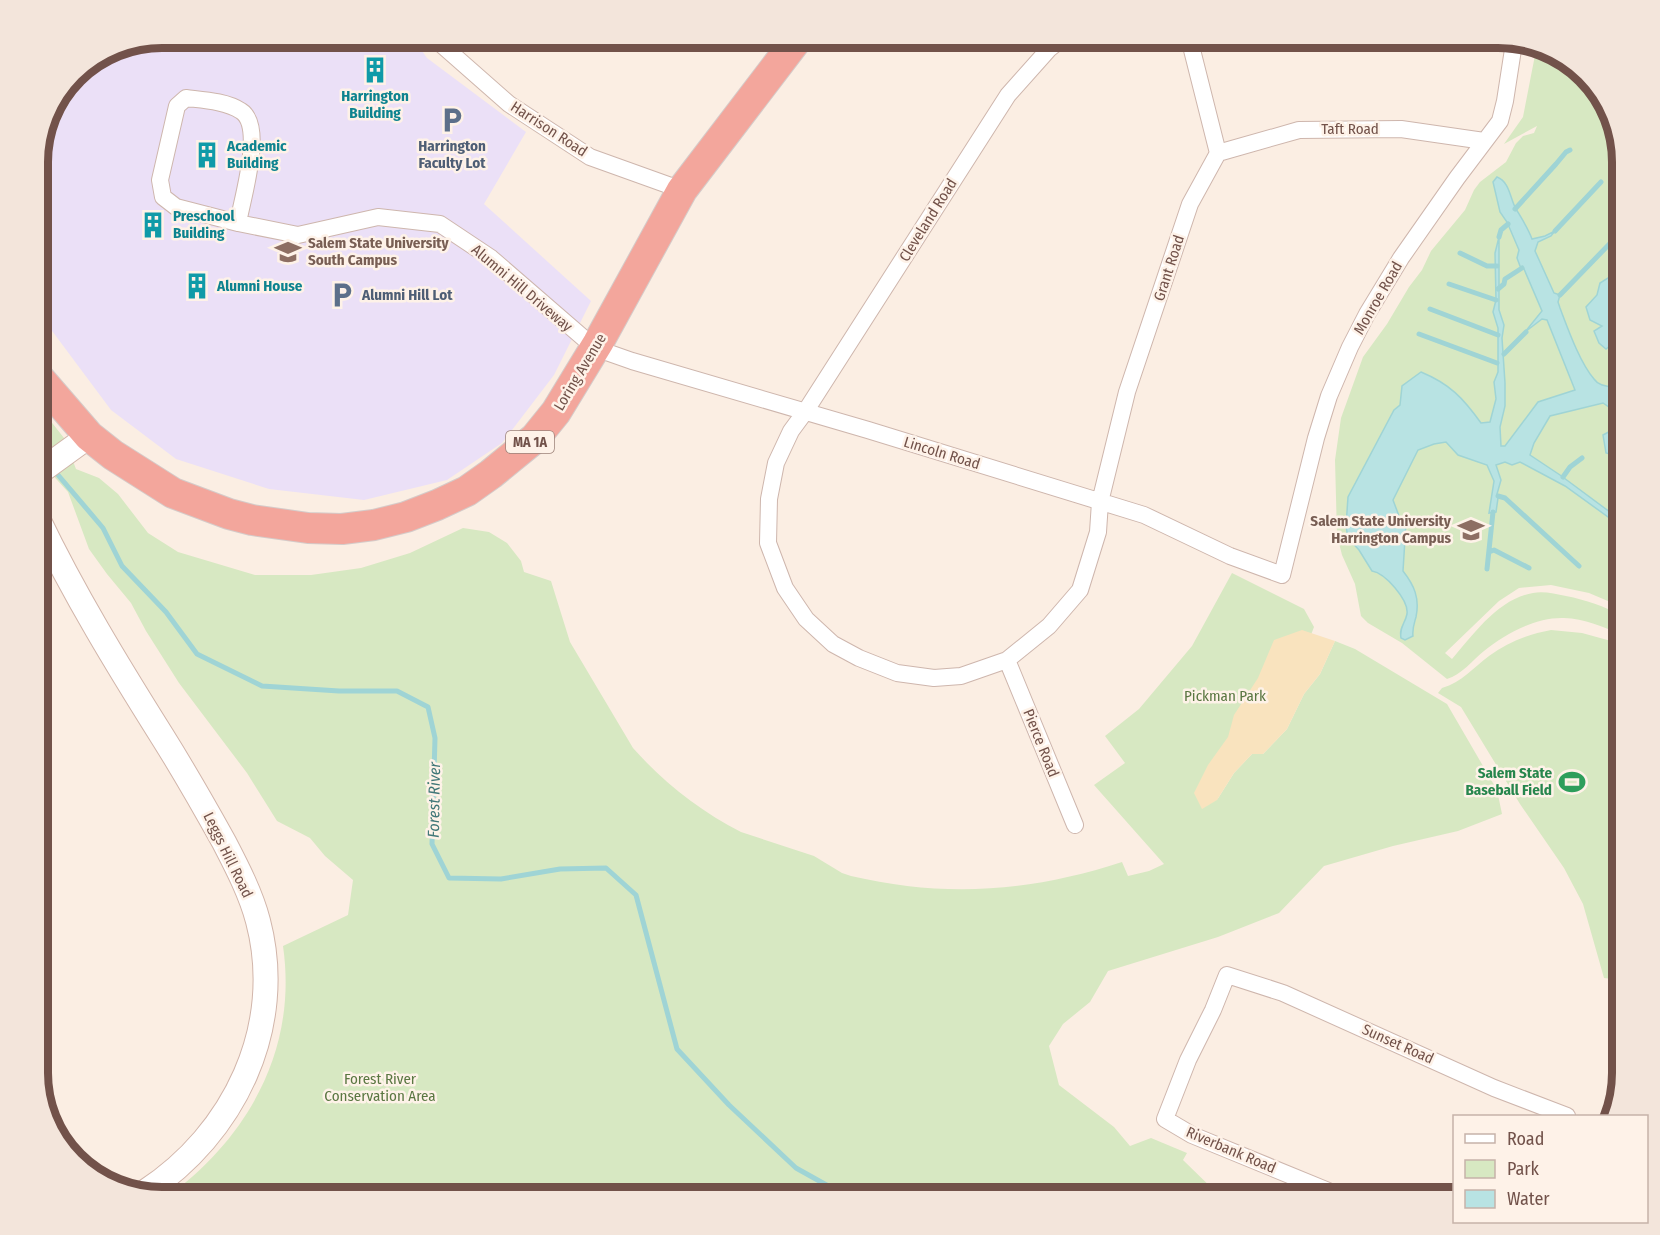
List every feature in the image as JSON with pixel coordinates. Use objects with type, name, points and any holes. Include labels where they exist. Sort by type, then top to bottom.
[{"type":"highway","name":"Loring Avenue","points":[[48,393],[77,444],[113,455],[173,492],[229,514],[252,520],[308,528],[342,529],[374,525],[406,517],[467,491],[535,438],[556,412],[595,348],[682,190],[790,48]]},
{"type":"street","name":"Harrison Road","points":[[445,48],[509,104],[590,157],[682,190]]},
{"type":"street","name":"Cleveland Road","points":[[1007,660],[961,676],[934,678],[897,673],[859,658],[833,644],[806,619],[785,588],[768,543],[769,499],[776,463],[791,431],[806,412],[1008,95],[1050,48]]},
{"type":"street","points":[[1192,48],[1218,153]]},
{"type":"street","name":"Monroe Road","points":[[1282,575],[1316,438],[1329,396],[1350,347],[1401,258],[1500,122],[1506,101],[1513,49]]},
{"type":"street","name":"Alumni Hill Driveway","points":[[238,224],[252,145],[251,124],[242,111],[210,100],[186,98],[177,106],[160,180],[163,197],[176,207],[238,224],[298,235],[378,217],[440,224],[491,258],[595,348]]},
{"type":"street","name":"Taft Road","points":[[1218,153],[1299,130],[1401,129],[1485,141]]},
{"type":"street","name":"Grant Road","points":[[1007,660],[1049,626],[1080,590],[1098,532],[1100,502],[1127,392],[1190,204],[1218,153]]},
{"type":"street","name":"Lincoln Road","points":[[595,348],[740,394],[1144,515],[1230,556],[1282,575]]},
{"type":"street","points":[[48,466],[77,444]]},
{"type":"street","name":"Leggs Hill Road","points":[[48,537],[105,642],[205,806],[249,895],[258,921],[263,948],[266,982],[264,1014],[257,1046],[235,1098],[203,1142],[184,1161],[152,1186]]},
{"type":"street","name":"Pierce Road","points":[[1007,660],[1075,825]]},
{"type":"street","name":"Sunset Road","points":[[1227,975],[1283,993],[1494,1088],[1564,1115]]},
{"type":"street","name":"Riverbank Road","points":[[1227,975],[1213,1010],[1188,1060],[1165,1119],[1192,1135],[1319,1187]]},
{"type":"shaded area","name":"Salem State University South Campus","points":[[154,48],[420,48],[427,58],[526,132],[484,204],[591,301],[554,375],[502,443],[447,480],[364,500],[269,489],[176,459],[111,410],[48,325],[49,147],[57,118],[67,99],[81,81],[99,67],[125,54]]},
{"type":"green space","name":"Salem State University Harrington Campus","points":[[1535,54],[1555,63],[1584,87],[1600,112],[1610,140],[1612,154],[1612,603],[1589,593],[1551,585],[1519,588],[1499,601],[1445,653],[1452,659],[1498,610],[1509,602],[1537,592],[1581,599],[1612,611],[1612,630],[1579,620],[1553,618],[1543,620],[1501,639],[1462,671],[1447,679],[1402,643],[1368,623],[1361,616],[1355,584],[1342,555],[1337,535],[1335,460],[1341,418],[1363,357],[1422,270],[1431,251],[1465,210],[1480,182],[1506,162],[1516,143],[1523,136],[1534,133],[1537,126],[1504,144],[1523,117]]},
{"type":"green space","points":[[48,418],[64,438],[76,469],[99,478],[118,494],[148,533],[178,552],[255,575],[311,575],[361,568],[410,553],[463,528],[489,532],[507,543],[521,561],[524,572],[551,581],[570,642],[633,748],[657,773],[697,805],[741,832],[814,856],[851,876],[920,887],[987,888],[1054,880],[1122,862],[1128,876],[1149,871],[1164,864],[1094,785],[1125,763],[1105,736],[1139,709],[1192,646],[1232,573],[1304,609],[1314,627],[1275,729],[1226,777],[1217,800],[1234,773],[1252,754],[1263,754],[1287,729],[1304,694],[1320,674],[1335,641],[1355,649],[1447,704],[1497,790],[1502,814],[1458,831],[1393,846],[1324,866],[1279,913],[1218,937],[1108,971],[1090,1002],[1063,1024],[1049,1046],[1059,1085],[1114,1127],[1130,1146],[1151,1138],[1187,1153],[1183,1160],[1211,1187],[180,1187],[196,1174],[221,1147],[243,1119],[261,1088],[274,1055],[283,1020],[286,984],[283,946],[348,915],[353,880],[325,856],[310,838],[277,821],[247,773],[179,683],[131,603],[89,549],[68,492],[48,470]]},
{"type":"green space","name":"Salem State Baseball Field","points":[[1551,630],[1582,633],[1612,641],[1612,979],[1604,978],[1583,904],[1564,868],[1520,804],[1461,707],[1438,693],[1489,656],[1527,636]]},
{"type":"sand","points":[[1302,630],[1335,641],[1320,674],[1304,694],[1287,729],[1263,754],[1252,754],[1234,773],[1217,800],[1202,809],[1194,793],[1208,765],[1228,737],[1234,715],[1258,678],[1274,640]]},
{"type":"water","points":[[1497,177],[1505,183],[1532,239],[1555,231],[1551,236],[1538,242],[1535,251],[1554,293],[1560,295],[1558,302],[1560,308],[1584,364],[1598,383],[1612,386],[1612,409],[1603,403],[1550,416],[1534,443],[1530,455],[1612,514],[1612,520],[1565,486],[1520,462],[1512,465],[1505,462],[1496,465],[1501,480],[1496,512],[1489,513],[1494,481],[1487,465],[1458,455],[1446,442],[1418,450],[1393,500],[1399,516],[1406,523],[1403,571],[1417,598],[1413,636],[1405,640],[1401,638],[1401,628],[1407,614],[1404,602],[1389,582],[1372,571],[1359,550],[1348,538],[1346,526],[1348,497],[1394,410],[1400,405],[1402,386],[1421,372],[1455,393],[1481,423],[1490,422],[1496,399],[1494,382],[1498,372],[1498,328],[1493,312],[1496,300],[1495,253],[1499,237],[1499,310],[1504,325],[1502,338],[1505,383],[1505,406],[1500,427],[1501,446],[1505,446],[1538,402],[1575,390],[1547,320],[1542,319],[1525,332],[1542,311],[1524,269],[1520,266],[1517,258],[1519,250],[1500,212],[1493,182]]},
{"type":"water","points":[[1612,277],[1612,336],[1611,345],[1606,349],[1599,343],[1594,331],[1602,326],[1590,320],[1586,307],[1597,295],[1600,283]]},
{"type":"water","points":[[1612,430],[1612,454],[1606,453],[1603,435]]},
{"type":"waterway","points":[[1515,209],[1570,150]]},
{"type":"waterway","points":[[1555,231],[1601,182]]},
{"type":"waterway","points":[[1499,237],[1501,230],[1508,224]]},
{"type":"waterway","points":[[1560,295],[1612,241]]},
{"type":"waterway","points":[[1460,253],[1487,266],[1497,266]]},
{"type":"waterway","points":[[1498,289],[1504,284],[1505,279],[1522,268]]},
{"type":"waterway","points":[[1449,284],[1496,300]]},
{"type":"waterway","points":[[1430,309],[1498,335]]},
{"type":"waterway","points":[[1504,354],[1526,332]]},
{"type":"waterway","points":[[1419,334],[1497,363]]},
{"type":"waterway","points":[[1563,477],[1570,467],[1582,458]]},
{"type":"waterway","name":"Forest River","points":[[53,469],[103,528],[122,566],[166,612],[197,654],[262,686],[339,691],[397,691],[428,707],[435,738],[432,844],[449,878],[501,879],[560,869],[606,868],[636,895],[677,1049],[729,1105],[796,1168],[830,1187]]},
{"type":"waterway","points":[[1498,496],[1505,498],[1579,566]]},
{"type":"waterway","points":[[1487,569],[1493,512]]},
{"type":"waterway","points":[[1489,552],[1494,550],[1529,568]]},
{"type":"place","name":"Harrington Building","points":[[375,70]]},
{"type":"place","name":"Harrington Faculty Lot","points":[[452,120]]},
{"type":"place","name":"Academic Building","points":[[207,155]]},
{"type":"place","name":"Preschool Building","points":[[153,225]]},
{"type":"place","name":"Salem State University South Campus","points":[[288,252]]},
{"type":"place","name":"Alumni House","points":[[197,286]]},
{"type":"place","name":"Alumni Hill Lot","points":[[342,295]]},
{"type":"place","name":"Salem State University Harrington Campus","points":[[1471,530]]},
{"type":"place","name":"Salem State Baseball Field","points":[[1572,782]]},
{"type":"park label","name":"Pickman Park","points":[[1225,696]]},
{"type":"park label","name":"Forest River Conservation Area","points":[[380,1088]]}]
